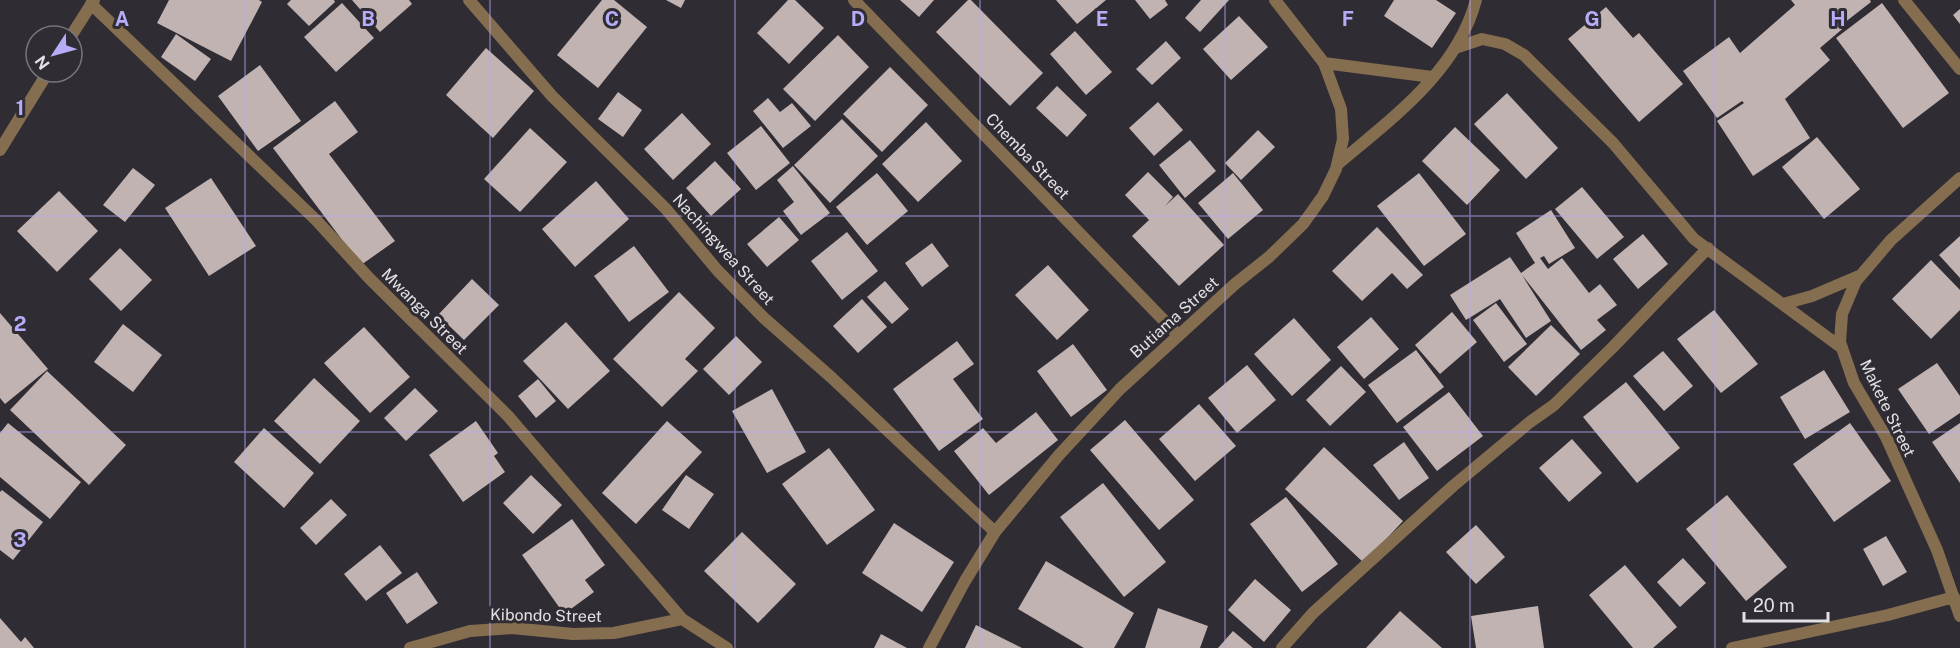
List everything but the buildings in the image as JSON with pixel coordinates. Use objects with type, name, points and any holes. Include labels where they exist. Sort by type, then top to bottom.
[{"type":"street","name":"Nachingwea Street","points":[[470,0],[552,96],[666,209],[725,279],[995,532]]},
{"type":"street","name":"Chemba Street","points":[[854,0],[1178,335]]},
{"type":"street","name":"Butiama Street","points":[[929,648],[965,581],[995,532],[1059,455],[1120,389],[1304,224],[1323,196],[1338,164],[1343,139],[1341,109],[1324,63],[1275,0]]},
{"type":"street","points":[[1338,164],[1412,100],[1432,77],[1455,48],[1476,0]]},
{"type":"street","points":[[1905,0],[1960,69]]},
{"type":"street","points":[[78,24],[92,2]]},
{"type":"street","name":"Mwanga Street","points":[[92,2],[317,221],[369,279],[507,416],[682,619],[727,648]]},
{"type":"street","points":[[1455,48],[1482,39],[1505,44],[1524,55],[1613,143],[1694,239],[1842,348]]},
{"type":"street","points":[[1324,63],[1432,77]]},
{"type":"street","points":[[0,150],[41,84]]},
{"type":"street","name":"Makete Street","points":[[1960,178],[1891,240],[1859,276],[1842,314],[1840,342],[1854,383],[1886,437],[1937,550],[1960,616]]},
{"type":"street","points":[[1282,648],[1313,613],[1453,486],[1554,405],[1708,248]]},
{"type":"street","points":[[1783,304],[1812,296],[1859,276]]},
{"type":"street","points":[[1732,648],[1888,615],[1954,597]]},
{"type":"street","name":"Kibondo Street","points":[[410,648],[470,631],[512,628],[573,634],[614,633],[682,619]]}]
